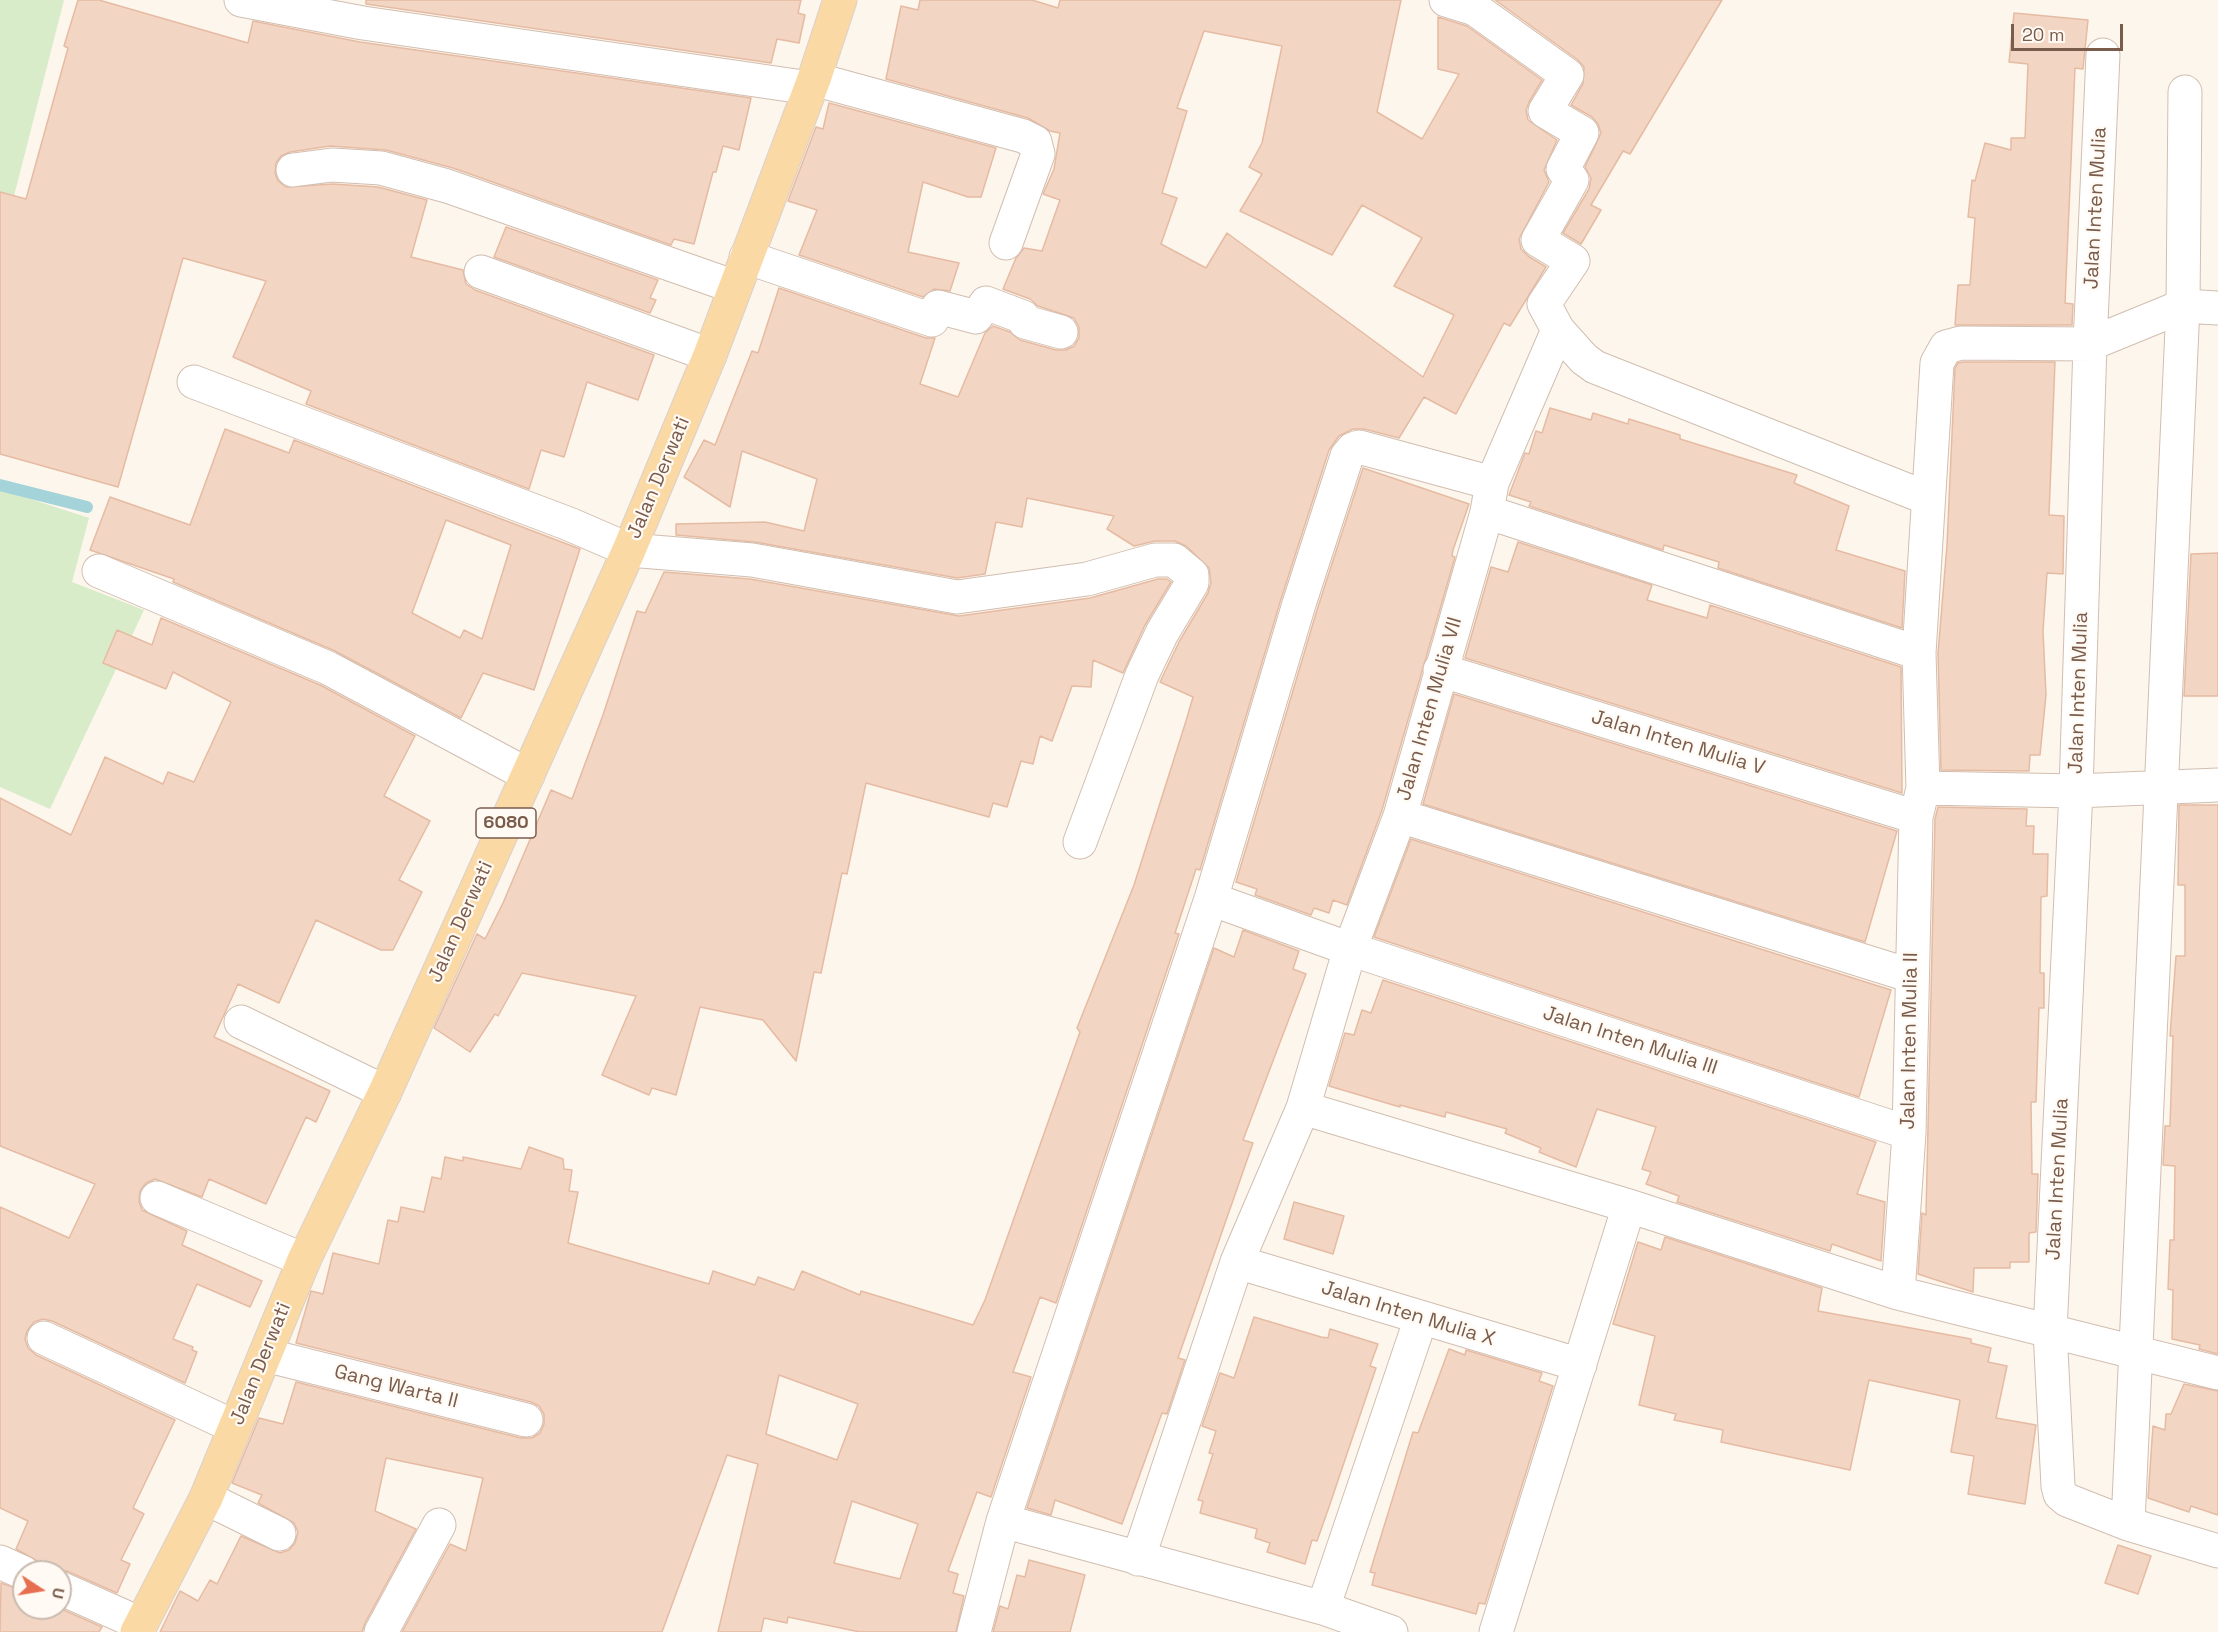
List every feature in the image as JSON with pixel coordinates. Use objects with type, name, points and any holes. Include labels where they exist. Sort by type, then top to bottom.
[{"type":"main road","name":"Jalan Derwati","points":[[139,1628],[206,1498],[304,1260],[385,1092],[629,550],[710,355],[812,83],[840,0]]},
{"type":"street","points":[[241,0],[363,23],[812,83],[1023,136],[1035,142],[1038,154],[1006,243]]},
{"type":"street","points":[[1446,0],[1475,9],[1503,26],[1567,75],[1545,111],[1582,133],[1563,169],[1572,180],[1538,240],[1573,261],[1545,301],[1545,309],[1558,330],[1584,359],[1595,368],[1926,498]]},
{"type":"street","name":"Jalan Inten Mulia","points":[[2103,55],[2090,344],[2076,791],[2050,1331],[2058,1486],[2061,1494],[2067,1500],[2128,1524]]},
{"type":"street","points":[[2185,92],[2183,306],[2128,1524],[2218,1551]]},
{"type":"street","points":[[292,170],[332,165],[381,168],[741,272],[839,286],[932,320],[938,307],[976,317],[986,303],[1023,317],[1025,322],[1061,332]]},
{"type":"street","points":[[481,272],[710,355]]},
{"type":"street","points":[[2090,344],[2183,306],[2218,308]]},
{"type":"street","name":"Jalan Inten Mulia VII","points":[[1138,1559],[1238,1262],[1303,1108],[1350,950],[1400,816],[1490,498],[1558,330]]},
{"type":"street","name":"Jalan Inten Mulia II","points":[[1898,1293],[1909,1132],[1919,802],[1919,653],[1926,498],[1937,363],[1946,346],[1961,343],[2090,344]]},
{"type":"street","points":[[194,382],[569,524],[629,550],[752,560],[957,597],[1087,579],[1155,560],[1174,560],[1192,575],[1192,583],[1162,633],[1142,675],[1080,842]]},
{"type":"street","points":[[974,1632],[1003,1521],[1211,899],[1299,604],[1347,456],[1353,449],[1359,447],[1490,498],[1919,653]]},
{"type":"street","points":[[99,571],[328,668],[528,775]]},
{"type":"street","name":"Jalan Inten Mulia V","points":[[1440,670],[1919,802],[2160,786],[2218,785]]},
{"type":"street","points":[[1400,816],[1912,976]]},
{"type":"street","points":[[1211,899],[1350,950]]},
{"type":"street","name":"Jalan Inten Mulia III","points":[[1350,950],[1909,1132]]},
{"type":"street","points":[[241,1022],[385,1092]]},
{"type":"street","points":[[1303,1108],[1629,1206],[1898,1293],[2135,1350],[2218,1373]]},
{"type":"street","points":[[158,1198],[304,1260]]},
{"type":"street","points":[[1496,1632],[1629,1206]]},
{"type":"street","name":"Jalan Inten Mulia X","points":[[1238,1262],[1580,1365]]},
{"type":"street","points":[[1323,1608],[1421,1318]]},
{"type":"street","points":[[44,1338],[235,1427]]},
{"type":"street","name":"Gang Warta II","points":[[265,1355],[526,1420]]},
{"type":"street","points":[[206,1498],[279,1534]]},
{"type":"street","points":[[1003,1521],[1323,1608],[1391,1632]]},
{"type":"street","points":[[381,1632],[439,1526]]},
{"type":"street","points":[[72,1594],[139,1628]]},
{"type":"green space","points":[[0,0],[64,0],[0,251]]},
{"type":"green space","points":[[0,489],[89,518],[72,582],[144,610],[50,809],[0,787]]},
{"type":"building","points":[[78,0],[99,0],[248,43],[253,21],[360,42],[751,98],[739,150],[723,146],[716,172],[713,172],[694,244],[674,239],[671,245],[453,168],[386,150],[330,146],[290,152],[281,156],[276,163],[275,173],[278,181],[286,187],[333,184],[378,187],[427,200],[411,257],[463,270],[466,284],[475,290],[654,355],[638,400],[587,382],[564,457],[541,450],[529,489],[306,404],[311,391],[233,357],[266,281],[183,258],[118,487],[0,454],[0,192],[26,199],[68,48],[64,46]]},
{"type":"building","points":[[366,0],[801,0],[798,13],[805,15],[799,43],[777,39],[771,63],[366,4]]},
{"type":"building","points":[[920,0],[1032,0],[1058,8],[1060,0],[1401,0],[1377,112],[1422,139],[1459,74],[1438,69],[1438,17],[1467,26],[1542,80],[1526,110],[1528,120],[1557,140],[1544,170],[1549,182],[1519,239],[1521,249],[1546,267],[1510,326],[1504,323],[1456,414],[1424,397],[1399,438],[1364,429],[1353,429],[1339,436],[1329,450],[1281,599],[1200,870],[1196,869],[1175,933],[1179,934],[1056,1303],[1040,1297],[1013,1372],[1031,1377],[991,1497],[977,1492],[948,1571],[958,1574],[953,1593],[964,1596],[956,1632],[860,1632],[788,1617],[787,1623],[764,1618],[761,1632],[718,1632],[758,1464],[727,1455],[662,1632],[402,1632],[450,1544],[466,1551],[483,1478],[386,1458],[375,1511],[416,1529],[362,1632],[160,1632],[180,1591],[198,1601],[210,1580],[217,1584],[241,1536],[280,1553],[289,1550],[295,1543],[298,1532],[294,1523],[258,1503],[262,1495],[232,1483],[259,1418],[283,1424],[296,1382],[521,1438],[532,1438],[540,1433],[544,1424],[544,1414],[539,1406],[531,1402],[296,1343],[311,1291],[323,1294],[333,1253],[379,1264],[388,1220],[398,1222],[401,1207],[424,1212],[432,1177],[441,1179],[445,1157],[463,1161],[463,1157],[521,1169],[529,1147],[563,1159],[564,1169],[572,1170],[569,1191],[578,1192],[568,1243],[709,1284],[713,1271],[755,1285],[758,1277],[794,1290],[802,1271],[860,1295],[861,1291],[973,1325],[985,1300],[1080,1032],[1077,1028],[1134,885],[1186,721],[1193,697],[1160,682],[1179,642],[1208,593],[1211,583],[1209,568],[1186,546],[1175,541],[1155,541],[1134,546],[1107,529],[1114,516],[1027,498],[1022,527],[996,522],[985,574],[957,578],[755,542],[676,535],[676,524],[765,522],[804,531],[817,479],[742,451],[730,507],[684,477],[704,440],[715,445],[752,351],[758,353],[779,288],[926,338],[935,338],[920,384],[958,397],[985,333],[993,326],[1010,332],[1020,340],[1056,350],[1066,350],[1074,346],[1079,338],[1079,327],[1074,318],[1038,306],[1030,299],[1003,289],[1016,258],[1024,248],[1042,251],[1060,200],[1043,194],[1054,169],[1060,133],[1050,131],[1028,118],[886,79],[901,6],[918,10]],"holes":[[[1204,31],[1282,46],[1262,143],[1249,167],[1262,174],[1240,211],[1332,255],[1362,205],[1422,238],[1394,286],[1454,315],[1423,377],[1227,233],[1206,268],[1161,244],[1177,198],[1162,193],[1187,111],[1177,108]],[[779,1375],[858,1404],[837,1460],[766,1434]],[[852,1501],[918,1524],[900,1579],[834,1563]]]},
{"type":"building","points":[[1495,0],[1722,0],[1630,154],[1623,151],[1591,205],[1601,210],[1581,244],[1563,233],[1589,189],[1591,178],[1585,167],[1601,133],[1592,117],[1571,105],[1583,84],[1584,67],[1578,60]]},
{"type":"building","points":[[2014,13],[2088,20],[2083,69],[2075,68],[2065,303],[2073,304],[2072,325],[1955,325],[1958,285],[1970,285],[1975,218],[1968,217],[1972,180],[1975,181],[1985,143],[2011,150],[2011,138],[2025,138],[2028,64],[2009,62]]},
{"type":"building","points":[[829,103],[996,148],[981,197],[968,197],[923,182],[908,252],[959,263],[950,291],[934,289],[923,297],[799,255],[817,210],[788,201],[816,127],[823,129]]},
{"type":"building","points":[[506,227],[658,280],[650,298],[656,300],[650,313],[494,257]]},
{"type":"building","points":[[2055,362],[2049,515],[2064,516],[2063,574],[2047,573],[2043,631],[2046,695],[2040,755],[2030,755],[2029,771],[1941,770],[1938,653],[1947,545],[1955,368],[1958,363]]},
{"type":"building","points":[[1550,408],[1591,420],[1593,413],[1628,424],[1629,419],[1680,435],[1680,439],[1797,475],[1794,483],[1849,506],[1836,550],[1905,571],[1902,628],[1718,568],[1719,562],[1664,545],[1663,550],[1529,506],[1531,502],[1509,495],[1525,453],[1529,454],[1536,431],[1542,433]]},
{"type":"building","points":[[225,429],[289,453],[294,440],[580,549],[534,690],[483,673],[461,718],[335,651],[173,582],[174,579],[90,550],[110,497],[190,525]],"holes":[[[446,520],[511,545],[482,639],[464,630],[460,638],[412,613]]]},
{"type":"building","points":[[1363,468],[1469,504],[1453,550],[1452,556],[1455,557],[1382,810],[1347,905],[1333,900],[1329,913],[1314,908],[1311,915],[1255,895],[1257,889],[1236,882],[1317,610]]},
{"type":"building","points":[[1518,542],[1652,585],[1647,600],[1707,618],[1710,605],[1901,667],[1902,793],[1465,658],[1491,567],[1508,572]]},
{"type":"building","points":[[2218,553],[2218,696],[2184,696],[2191,554]]},
{"type":"building","points":[[664,572],[750,579],[959,616],[1090,598],[1158,579],[1167,579],[1171,582],[1145,625],[1123,673],[1093,660],[1091,687],[1072,686],[1052,741],[1040,736],[1033,764],[1021,761],[1007,807],[993,803],[989,817],[866,783],[847,874],[842,873],[821,973],[814,972],[796,1061],[763,1020],[700,1007],[676,1095],[652,1088],[649,1095],[602,1075],[636,996],[522,973],[498,1016],[495,1014],[470,1052],[434,1028],[477,934],[485,939],[503,903],[551,790],[572,799],[603,715],[637,611],[645,613]]},
{"type":"building","points":[[161,618],[320,685],[415,736],[384,796],[430,821],[399,880],[422,892],[393,950],[381,950],[316,920],[279,1003],[238,984],[214,1037],[330,1091],[316,1122],[306,1117],[266,1204],[209,1179],[202,1197],[155,1179],[146,1183],[140,1191],[139,1201],[142,1210],[187,1231],[182,1245],[262,1281],[250,1307],[197,1284],[173,1339],[193,1347],[192,1350],[197,1352],[185,1383],[52,1321],[43,1319],[34,1322],[27,1331],[25,1339],[28,1348],[36,1355],[175,1420],[133,1508],[144,1514],[121,1560],[130,1564],[117,1593],[72,1573],[72,1560],[35,1560],[16,1549],[28,1521],[0,1508],[0,1207],[69,1238],[95,1184],[0,1146],[0,798],[71,835],[105,757],[163,784],[168,772],[194,782],[231,702],[173,672],[166,689],[103,663],[117,630],[152,645]]},
{"type":"building","points":[[1454,694],[1897,831],[1865,942],[1423,804]]},
{"type":"building","points":[[2179,805],[2218,805],[2218,1354],[2199,1349],[2200,1345],[2172,1339],[2173,1290],[2168,1289],[2170,1240],[2174,1240],[2175,1166],[2163,1165],[2165,1126],[2170,1126],[2173,1036],[2170,1036],[2176,956],[2185,956],[2185,885],[2178,885]]},
{"type":"building","points":[[1938,807],[2027,809],[2026,826],[2034,826],[2033,854],[2048,854],[2047,896],[2041,897],[2040,973],[2044,973],[2044,1008],[2039,1008],[2036,1102],[2031,1102],[2032,1174],[2038,1174],[2036,1232],[2029,1233],[2029,1262],[2010,1262],[2010,1268],[1974,1268],[1973,1292],[1918,1274],[1922,1213],[1926,1215],[1935,819]]},
{"type":"building","points":[[1411,839],[1891,990],[1859,1097],[1374,937]]},
{"type":"building","points":[[1243,930],[1299,951],[1293,969],[1306,974],[1243,1140],[1253,1143],[1178,1358],[1185,1360],[1167,1414],[1162,1413],[1122,1524],[1055,1500],[1051,1515],[1027,1508],[1214,948],[1234,957]]},
{"type":"building","points":[[1383,980],[1876,1142],[1857,1194],[1885,1202],[1881,1261],[1832,1244],[1830,1251],[1677,1202],[1679,1196],[1646,1184],[1651,1172],[1642,1169],[1656,1127],[1597,1109],[1576,1167],[1539,1152],[1541,1148],[1505,1133],[1507,1129],[1446,1112],[1445,1117],[1400,1105],[1400,1107],[1329,1086],[1345,1033],[1354,1035],[1362,1010],[1371,1013]]},
{"type":"building","points":[[1294,1202],[1344,1216],[1333,1254],[1284,1239]]},
{"type":"building","points":[[1665,1237],[1822,1288],[1818,1311],[1971,1339],[1971,1343],[1991,1348],[1988,1362],[2007,1366],[1996,1418],[2036,1425],[2025,1504],[1968,1494],[1974,1456],[1951,1452],[1960,1400],[1869,1380],[1850,1470],[1721,1442],[1723,1430],[1674,1420],[1676,1414],[1639,1405],[1655,1336],[1613,1324],[1638,1242],[1661,1250]]},
{"type":"building","points":[[1254,1317],[1321,1337],[1328,1338],[1330,1329],[1378,1344],[1370,1366],[1376,1368],[1317,1541],[1312,1540],[1305,1564],[1267,1552],[1270,1543],[1255,1538],[1257,1529],[1200,1513],[1203,1501],[1198,1500],[1213,1454],[1209,1453],[1216,1431],[1202,1426],[1220,1373],[1234,1378]]},
{"type":"building","points":[[1449,1349],[1465,1355],[1466,1350],[1542,1373],[1539,1381],[1553,1386],[1485,1604],[1479,1603],[1476,1614],[1372,1585],[1375,1573],[1370,1572],[1413,1432],[1418,1433]]},
{"type":"building","points":[[2184,1384],[2218,1391],[2218,1515],[2191,1506],[2189,1512],[2148,1498],[2153,1426],[2165,1430],[2166,1414],[2171,1414]]},
{"type":"building","points":[[2118,1545],[2151,1556],[2138,1594],[2105,1583]]},
{"type":"building","points":[[1029,1560],[1085,1575],[1070,1632],[993,1632],[1000,1606],[1008,1609],[1017,1575],[1025,1577]]},
{"type":"building","points":[[1,1583],[12,1587],[12,1620],[72,1620],[72,1614],[102,1627],[99,1632],[0,1632]]},
{"type":"waterway","points":[[0,485],[87,507]]}]
